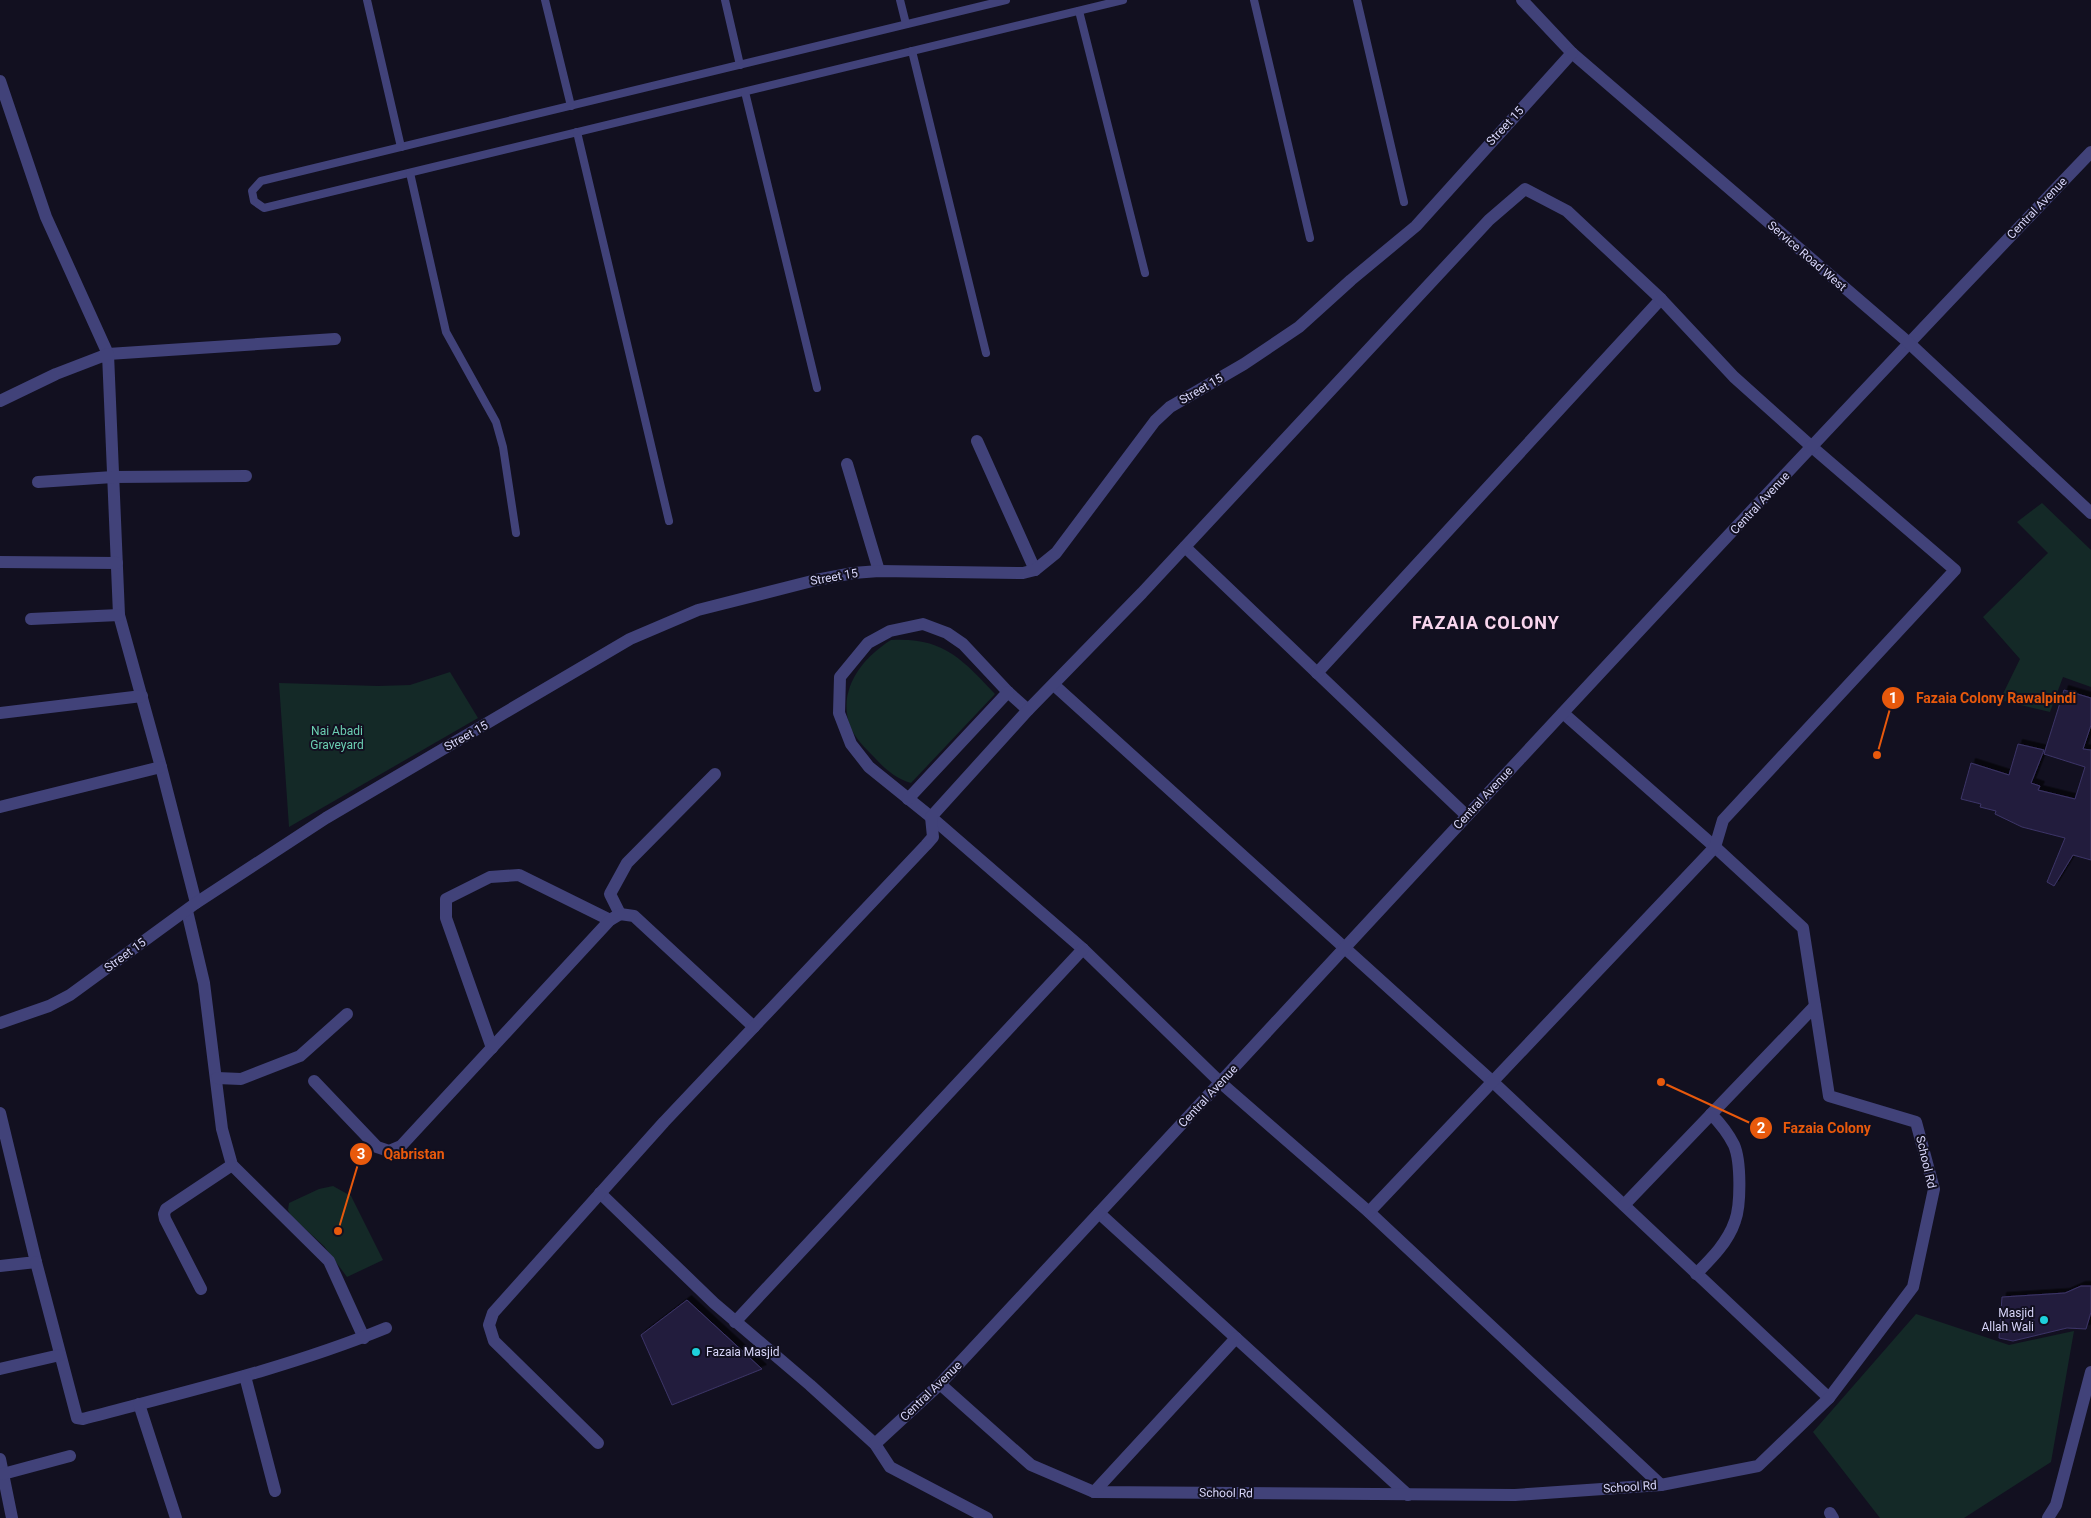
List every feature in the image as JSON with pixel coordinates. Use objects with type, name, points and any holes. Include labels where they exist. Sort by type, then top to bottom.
[{"type":"street","name":"Service Road West","points":[[1522,0],[1572,53],[1909,343],[2091,513]]},
{"type":"street","name":"Street 15","points":[[0,1023],[49,1006],[70,996],[191,907],[326,818],[630,639],[698,610],[816,580],[879,571],[1023,573],[1035,570],[1056,553],[1160,417],[1170,407],[1244,364],[1299,327],[1351,280],[1416,226],[1572,53]]},
{"type":"street","points":[[0,81],[46,216],[108,354],[119,616],[162,767],[191,907],[204,983],[222,1128],[232,1165],[329,1261],[364,1338]]},
{"type":"street","name":"Central Avenue","points":[[875,1444],[940,1384],[1562,713],[2091,152]]},
{"type":"street","points":[[598,1443],[494,1341],[488,1325],[492,1313],[600,1193],[926,845],[933,837],[932,817],[1028,710],[1185,547],[1490,220],[1525,188],[1567,211],[1661,300],[1734,377],[1955,570],[1723,820],[1715,847],[1369,1212]]},
{"type":"street","points":[[1317,673],[1661,300]]},
{"type":"street","points":[[0,401],[56,374],[108,354],[335,339]]},
{"type":"street","points":[[977,441],[1035,570]]},
{"type":"street","points":[[847,464],[879,571]]},
{"type":"street","points":[[38,482],[113,477],[246,476]]},
{"type":"street","points":[[1185,547],[1467,816]]},
{"type":"street","points":[[0,562],[117,563]]},
{"type":"street","points":[[31,619],[119,616]]},
{"type":"street","points":[[1028,710],[1008,692],[963,644],[947,633],[923,624],[890,631],[868,642],[840,676],[839,713],[851,744],[869,768],[932,817],[1083,949],[1221,1083],[1369,1212],[1661,1485]]},
{"type":"street","points":[[1054,685],[1493,1082],[1828,1398]]},
{"type":"street","points":[[908,799],[1008,692]]},
{"type":"street","points":[[0,713],[142,696]]},
{"type":"street","points":[[1562,713],[1715,847],[1803,928],[1815,1006],[1624,1205]]},
{"type":"street","points":[[0,807],[162,767]]},
{"type":"street","points":[[615,917],[610,894],[627,863],[715,774]]},
{"type":"street","points":[[492,1048],[446,918],[446,899],[490,877],[519,875],[615,917],[634,916],[754,1027]]},
{"type":"street","points":[[314,1081],[377,1147],[389,1151],[401,1146],[615,917]]},
{"type":"street","points":[[735,1322],[1083,949]]},
{"type":"street","name":"School Rd","points":[[1094,1492],[1515,1495],[1661,1485],[1758,1466],[1828,1398],[1913,1286],[1934,1189],[1916,1122],[1828,1096],[1815,1006]]},
{"type":"street","points":[[217,1078],[241,1079],[300,1056],[347,1014]]},
{"type":"street","points":[[0,1113],[36,1262],[77,1418],[82,1419],[245,1376],[336,1349],[386,1328]]},
{"type":"street","points":[[1696,1274],[1719,1250],[1735,1221],[1740,1199],[1735,1146],[1723,1126],[1711,1114]]},
{"type":"street","points":[[201,1289],[164,1214],[166,1209],[232,1165]]},
{"type":"street","points":[[600,1193],[735,1322],[810,1385],[875,1444],[890,1467],[986,1518]]},
{"type":"street","points":[[1099,1214],[1408,1495]]},
{"type":"street","points":[[0,1266],[36,1262]]},
{"type":"street","points":[[940,1384],[1031,1465],[1094,1492],[1236,1338]]},
{"type":"street","points":[[0,1369],[60,1355]]},
{"type":"street","points":[[2048,1518],[2056,1505],[2091,1372]]},
{"type":"street","points":[[245,1376],[275,1491]]},
{"type":"street","points":[[139,1404],[176,1518]]},
{"type":"street","points":[[3,1474],[70,1456]]},
{"type":"street","points":[[0,1459],[12,1518]]},
{"type":"lane","points":[[367,0],[401,147]]},
{"type":"lane","points":[[545,0],[572,106]]},
{"type":"lane","points":[[725,0],[740,64]]},
{"type":"lane","points":[[900,0],[906,24]]},
{"type":"lane","points":[[1006,0],[261,181],[252,191],[254,201],[264,208],[1123,0]]},
{"type":"lane","points":[[1254,0],[1310,238]]},
{"type":"lane","points":[[1357,0],[1404,202]]},
{"type":"lane","points":[[1079,11],[1145,273]]},
{"type":"lane","points":[[912,51],[986,353]]},
{"type":"lane","points":[[745,92],[817,388]]},
{"type":"lane","points":[[577,132],[669,521]]},
{"type":"lane","points":[[410,173],[446,332],[496,422],[503,446],[516,533]]},
{"type":"green space","points":[[2042,503],[2091,550],[2091,687],[2063,677],[2050,712],[2000,700],[2020,659],[1983,617],[2048,553],[2017,522]]},
{"type":"green space","points":[[891,640],[925,642],[950,653],[972,670],[995,694],[911,783],[891,773],[857,739],[850,726],[847,713],[847,700],[855,676],[880,647]]},
{"type":"green space","name":"Nai Abadi Graveyard","points":[[450,672],[478,718],[289,827],[279,683],[410,685]]},
{"type":"green space","points":[[333,1186],[351,1196],[383,1260],[347,1277],[324,1246],[291,1216],[288,1210],[289,1203],[319,1189]]},
{"type":"green space","points":[[1916,1314],[2009,1345],[2074,1331],[2051,1462],[1964,1518],[1880,1518],[1813,1432]]},
{"type":"building","points":[[2064,690],[2091,698],[2091,725],[2083,749],[2091,750],[2091,860],[2073,855],[2054,886],[2047,882],[2065,838],[2022,827],[1995,814],[1996,811],[1980,807],[1981,804],[1961,799],[1971,763],[2009,775],[2018,744],[2044,750],[2031,783],[2040,786],[2038,790],[2075,799],[2085,767],[2044,754]]},
{"type":"building","name":"Masjid Allah Wali","points":[[2081,1286],[2091,1286],[2091,1312],[2086,1329],[2067,1328],[2013,1341],[1999,1338],[2002,1297],[2065,1293]]},
{"type":"building","name":"Fazaia Masjid","points":[[687,1300],[762,1369],[672,1405],[641,1335]]},
{"type":"place","name":"Fazaia Colony Rawalpindi","points":[[1877,755]]},
{"type":"place","name":"Fazaia Colony","points":[[1661,1082]]},
{"type":"place","name":"Qabristan","points":[[338,1231]]},
{"type":"place","name":"Masjid Allah Wali","points":[[2044,1320]]},
{"type":"place","name":"Fazaia Masjid","points":[[696,1352]]},
{"type":"district","name":"FAZAIA COLONY","points":[[1486,623]]}]
